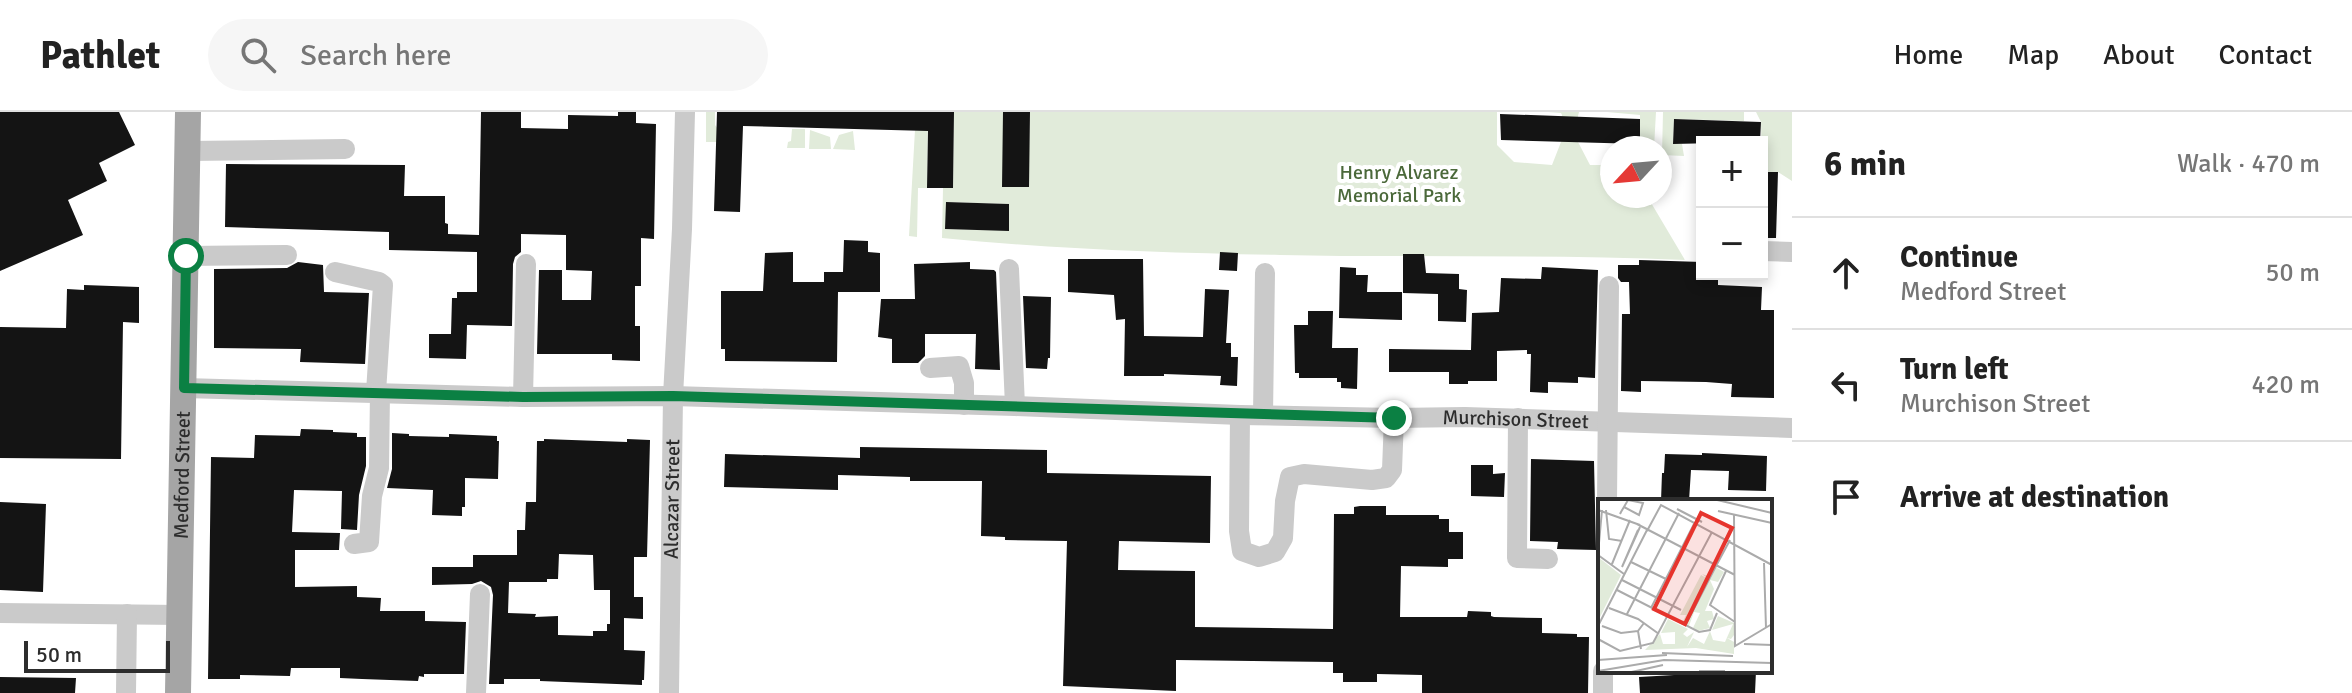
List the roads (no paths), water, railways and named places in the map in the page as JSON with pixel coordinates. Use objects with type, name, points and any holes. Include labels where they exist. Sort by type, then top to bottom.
[{"type":"main road","name":"Medford Street","points":[[178,693],[188,112]]},
{"type":"street","name":"Alcazar Street","points":[[669,693],[673,396],[685,112]]},
{"type":"street","points":[[187,151],[345,149]]},
{"type":"street","points":[[1768,251],[1792,252]]},
{"type":"street","points":[[186,256],[287,255]]},
{"type":"street","points":[[523,397],[526,264]]},
{"type":"street","points":[[1009,269],[1015,406]]},
{"type":"street","points":[[335,272],[383,285],[378,392],[379,468],[372,496],[369,542],[354,544]]},
{"type":"street","points":[[1263,415],[1265,273]]},
{"type":"street","points":[[1607,499],[1609,286]]},
{"type":"street","points":[[930,368],[959,366],[964,383],[964,405]]},
{"type":"street","name":"Murchison Street","points":[[184,388],[523,397],[673,396],[1240,415],[1518,418],[1792,428]]},
{"type":"street","points":[[1240,415],[1240,541],[1242,551],[1259,557],[1275,552],[1283,538],[1290,477],[1304,474],[1372,480],[1386,478],[1392,470],[1394,418]]},
{"type":"street","points":[[1518,418],[1517,558],[1548,559]]},
{"type":"street","points":[[476,693],[480,594]]},
{"type":"street","points":[[0,613],[180,615]]},
{"type":"street","points":[[126,693],[127,614]]},
{"type":"park label","name":"Henry Alvarez Memorial Park","points":[[1399,184]]}]
